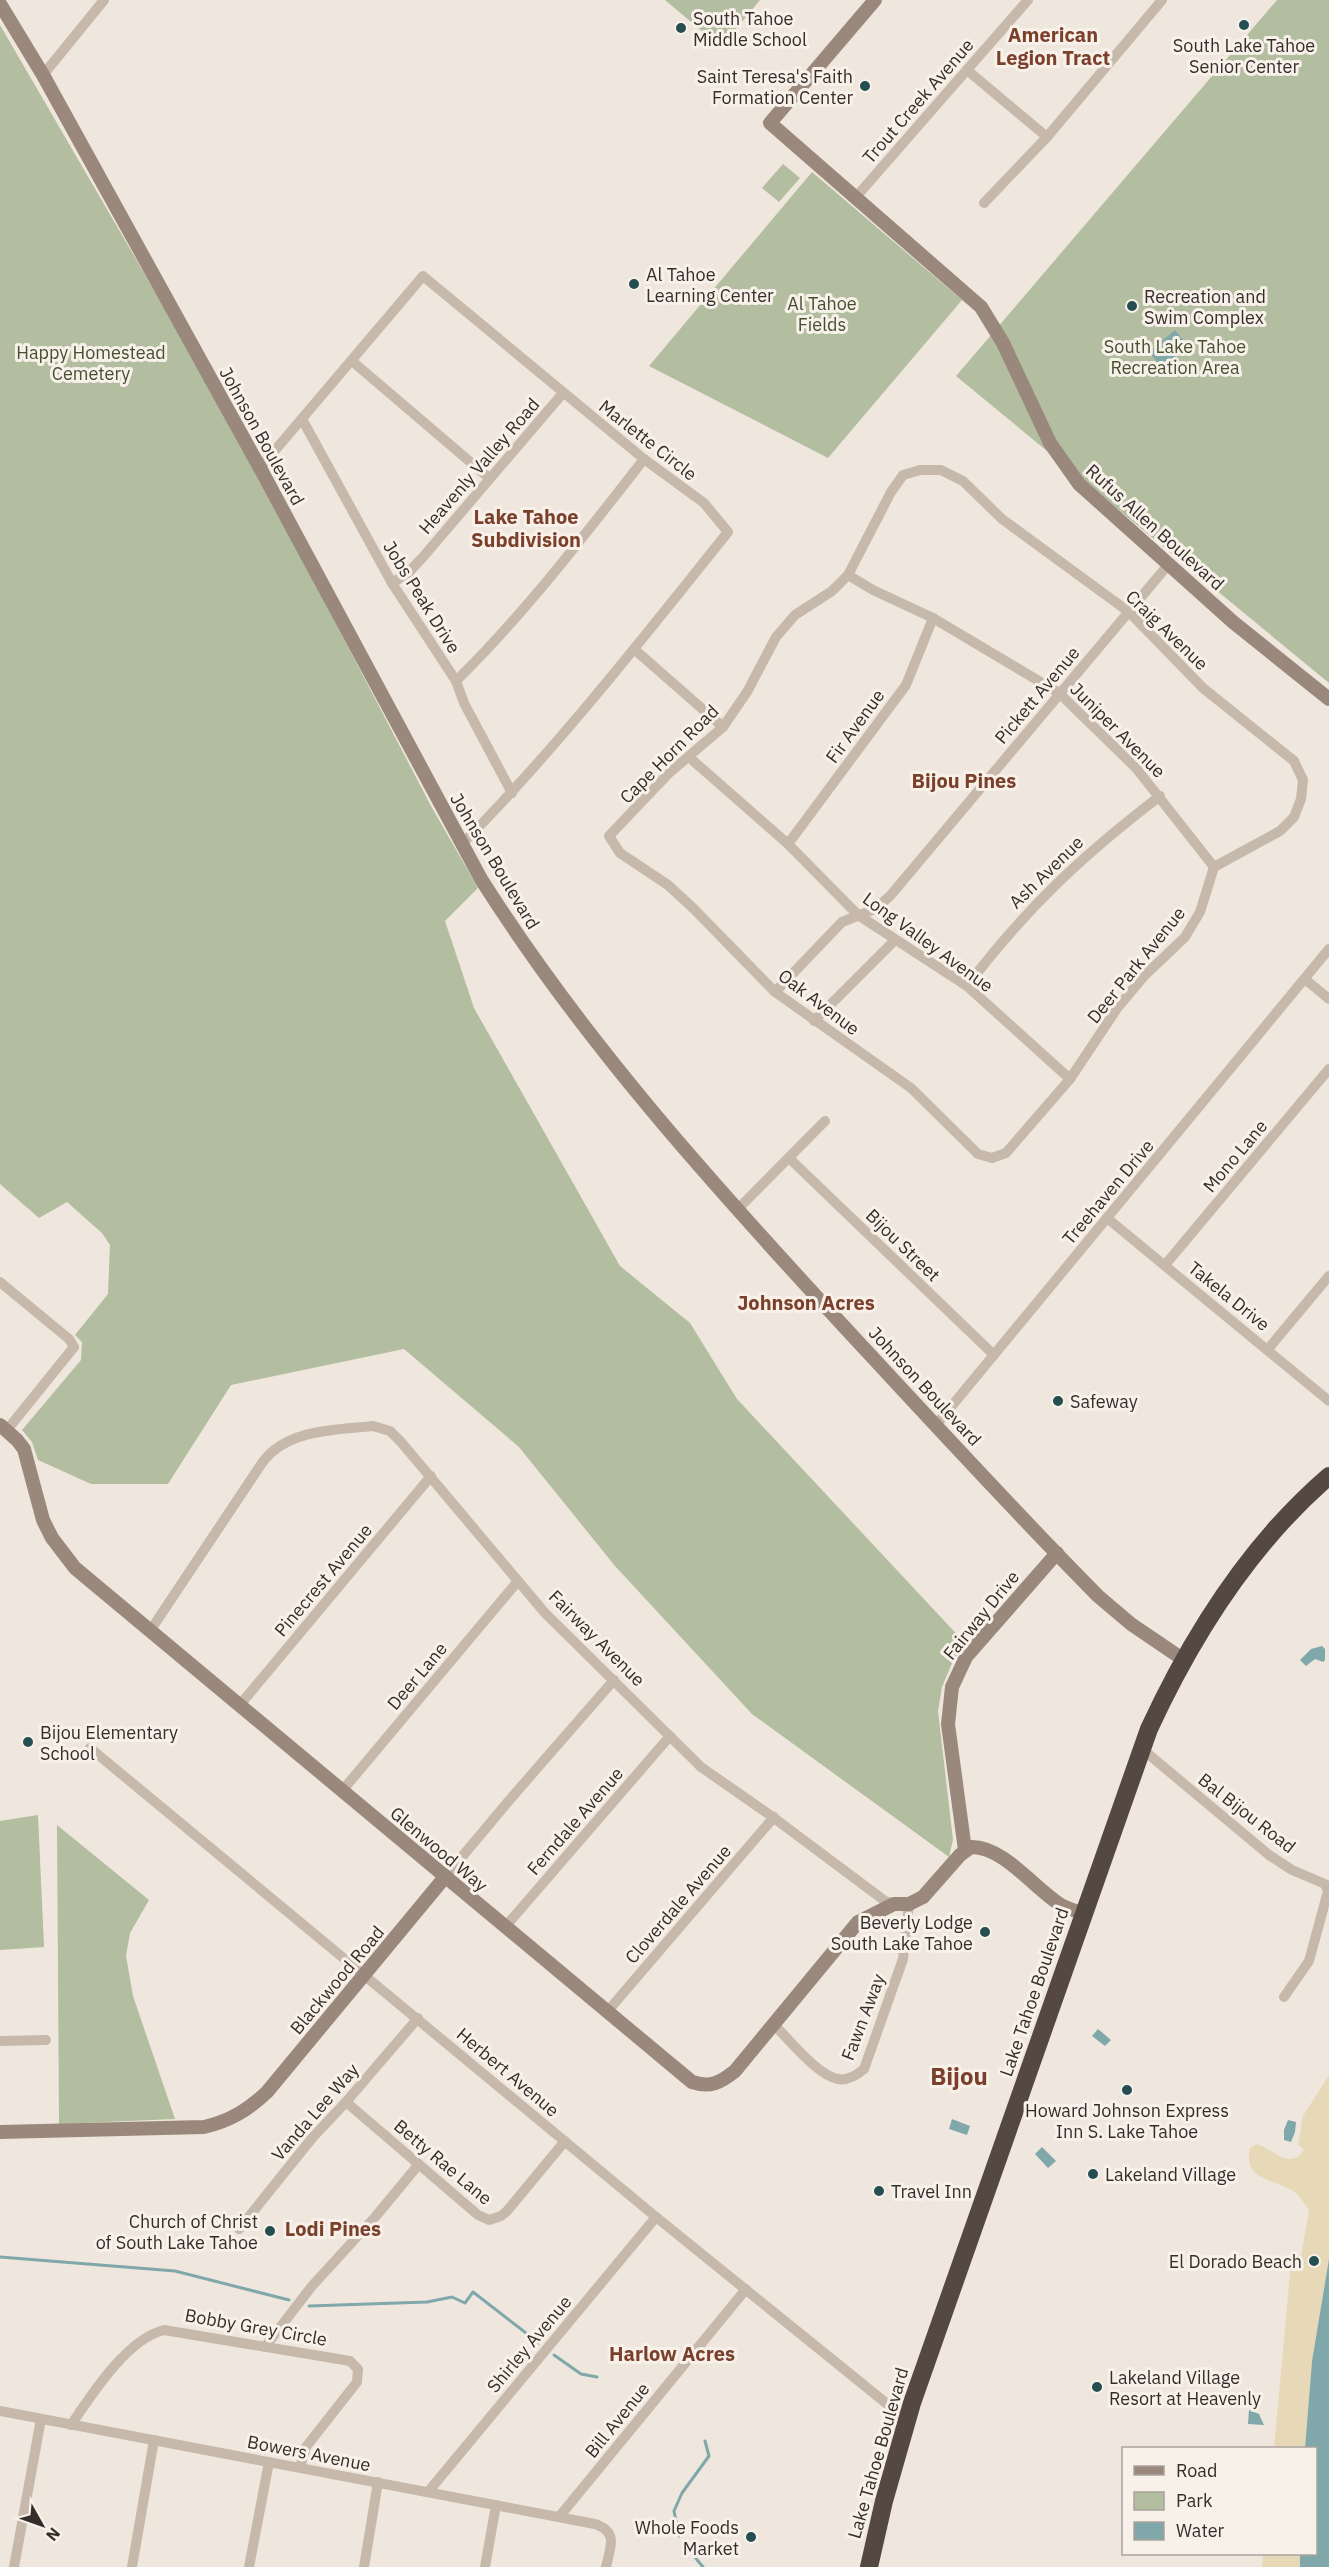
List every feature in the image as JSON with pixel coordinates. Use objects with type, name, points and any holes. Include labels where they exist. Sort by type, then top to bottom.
[{"type":"highway","name":"Lake Tahoe Boulevard","points":[[869,2567],[907,2420],[1141,1748],[1165,1693],[1219,1604],[1260,1548],[1329,1476]]},
{"type":"street","points":[[43,75],[104,0]]},
{"type":"street","name":"Rufus Allen Boulevard","points":[[875,0],[770,123],[981,307],[996,329],[1050,443],[1067,469],[1092,498],[1233,622],[1329,699]]},
{"type":"street","name":"Trout Creek Avenue","points":[[856,197],[1028,0]]},
{"type":"street","points":[[984,203],[1047,137],[1162,0]]},
{"type":"street","name":"Johnson Boulevard","points":[[0,4],[43,75],[260,468],[481,879],[525,946],[616,1066],[737,1210],[1057,1553],[1117,1612],[1184,1660]]},
{"type":"street","points":[[968,70],[1047,137]]},
{"type":"street","name":"Marlette Circle","points":[[260,468],[423,276],[644,459],[704,503],[728,532],[634,649],[512,793],[462,844]]},
{"type":"street","points":[[352,362],[489,478]]},
{"type":"street","name":"Heavenly Valley Road","points":[[392,583],[408,573],[423,557],[563,393]]},
{"type":"street","name":"Jobs Peak Drive","points":[[302,419],[392,583],[456,681],[464,703],[512,793]]},
{"type":"street","points":[[456,681],[498,639],[544,587],[644,459]]},
{"type":"street","name":"Cape Horn Road","points":[[609,836],[668,774],[690,758],[723,727],[747,692],[776,637],[795,615],[832,591],[848,575],[891,492],[903,475],[920,470]]},
{"type":"street","name":"Craig Avenue","points":[[920,470],[941,470],[963,481],[1002,519],[1129,612],[1203,688],[1294,760],[1303,780],[1301,800],[1294,816],[1280,831],[1214,867]]},
{"type":"street","name":"Pickett Avenue","points":[[775,992],[842,922],[875,909],[890,896],[1168,565]]},
{"type":"street","name":"Juniper Avenue","points":[[848,575],[873,590],[933,618],[1059,693],[1136,768],[1214,867]]},
{"type":"street","name":"Fir Avenue","points":[[788,844],[906,685],[933,618]]},
{"type":"street","points":[[634,649],[723,727]]},
{"type":"street","name":"Long Valley Avenue","points":[[690,758],[788,844],[858,915],[967,986],[1070,1078]]},
{"type":"street","name":"Ash Avenue","points":[[967,986],[1024,915],[1060,878],[1112,832],[1160,796]]},
{"type":"street","name":"Oak Avenue","points":[[609,836],[620,853],[668,885],[694,909],[775,992],[911,1088],[978,1154],[992,1158]]},
{"type":"street","name":"Deer Park Avenue","points":[[992,1158],[1006,1153],[1070,1078],[1118,1007],[1145,975],[1185,937],[1200,912],[1214,867]]},
{"type":"street","points":[[814,1021],[895,940]]},
{"type":"street","name":"Treehaven Drive","points":[[936,1425],[1306,980],[1329,949]]},
{"type":"street","points":[[1306,980],[1329,999]]},
{"type":"street","name":"Mono Lane","points":[[1165,1264],[1329,1069]]},
{"type":"street","points":[[737,1210],[825,1120]]},
{"type":"street","name":"Bijou Street","points":[[789,1158],[994,1355]]},
{"type":"street","name":"Takela Drive","points":[[1107,1218],[1329,1401]]},
{"type":"street","points":[[1268,1349],[1329,1276]]},
{"type":"street","points":[[0,1282],[69,1339],[74,1347],[3,1427]]},
{"type":"street","name":"Glenwood Way","points":[[3,1427],[24,1449],[43,1520],[62,1553],[75,1568],[692,2082],[703,2086],[713,2085],[735,2071],[858,1922],[867,1915],[894,1904]]},
{"type":"street","name":"Fairway Avenue","points":[[150,1631],[262,1463],[276,1447],[304,1435],[359,1427],[383,1427],[401,1442],[431,1476],[545,1613],[670,1736],[715,1778],[774,1817],[885,1901],[894,1904]]},
{"type":"street","name":"Pinecrest Avenue","points":[[239,1706],[431,1476]]},
{"type":"street","name":"Fairway Drive","points":[[965,1850],[948,1724],[952,1687],[960,1666],[972,1649],[1057,1553]]},
{"type":"street","name":"Deer Lane","points":[[342,1791],[518,1581]]},
{"type":"street","name":"Blackwood Road","points":[[0,2133],[204,2127],[233,2118],[256,2103],[512,1797],[614,1680]]},
{"type":"street","name":"Ferndale Avenue","points":[[505,1927],[670,1736]]},
{"type":"street","name":"Herbert Avenue","points":[[90,1748],[656,2217],[907,2420]]},
{"type":"street","name":"Bal Bijou Road","points":[[1141,1748],[1269,1856],[1292,1870],[1325,1884],[1329,1891],[1309,1961],[1284,1997]]},
{"type":"street","name":"Cloverdale Avenue","points":[[607,2012],[774,1817]]},
{"type":"street","points":[[894,1904],[909,1904],[923,1897],[965,1850],[976,1847],[1010,1864],[1060,1905],[1083,1913]]},
{"type":"street","name":"Fawn Away","points":[[774,2025],[818,2068],[839,2079],[854,2077],[864,2069],[903,1959],[909,1904]]},
{"type":"street","name":"Vanda Lee Way","points":[[238,2229],[313,2137],[418,2018]]},
{"type":"street","points":[[0,2042],[46,2040]]},
{"type":"street","name":"Betty Rae Lane","points":[[346,2102],[478,2215],[489,2220],[507,2211],[565,2141]]},
{"type":"street","points":[[266,2347],[307,2292],[376,2216],[419,2164]]},
{"type":"street","name":"Shirley Avenue","points":[[428,2492],[656,2217]]},
{"type":"street","name":"Bill Avenue","points":[[559,2517],[746,2289]]},
{"type":"street","name":"Bobby Grey Circle","points":[[71,2425],[128,2352],[140,2340],[154,2332],[171,2329],[266,2347],[344,2358],[358,2369],[357,2382],[306,2447],[300,2467]]},
{"type":"street","name":"Bowers Avenue","points":[[0,2412],[595,2524],[610,2532],[611,2542],[606,2567]]},
{"type":"street","points":[[14,2567],[41,2420]]},
{"type":"street","points":[[132,2567],[154,2440]]},
{"type":"street","points":[[249,2567],[269,2462]]},
{"type":"street","points":[[364,2567],[378,2482]]},
{"type":"street","points":[[485,2567],[496,2505]]},
{"type":"green space","points":[[665,0],[760,0],[721,47]]},
{"type":"green space","name":"South Lake Tahoe Recreation Area","points":[[1277,0],[1329,0],[1329,683],[956,376]]},
{"type":"green space","name":"Happy Homestead Cemetery","points":[[0,25],[234,428],[431,806],[478,888],[445,921],[474,1008],[620,1266],[690,1323],[737,1399],[965,1643],[953,1661],[942,1687],[938,1711],[953,1840],[949,1857],[752,1714],[615,1566],[519,1447],[404,1349],[231,1385],[168,1484],[91,1484],[38,1460],[32,1442],[22,1430],[81,1360],[82,1342],[75,1335],[108,1294],[110,1245],[102,1233],[67,1202],[39,1218],[0,1184]]},
{"type":"green space","points":[[783,164],[800,178],[779,202],[762,188]]},
{"type":"green space","name":"Al Tahoe Fields","points":[[812,172],[962,300],[828,458],[649,366]]},
{"type":"green space","points":[[38,1815],[44,1947],[0,1950],[0,1821]]},
{"type":"green space","points":[[57,1825],[149,1900],[130,1933],[126,1956],[133,1996],[175,2119],[59,2124]]},
{"type":"sand","name":"El Dorado Beach","points":[[1329,2075],[1329,2259],[1312,2361],[1305,2447],[1274,2447],[1291,2263],[1300,2263],[1309,2210],[1295,2193],[1255,2173],[1249,2159],[1250,2148],[1257,2144],[1288,2159],[1299,2156],[1304,2149],[1298,2145],[1303,2116]]},
{"type":"sand","points":[[1263,2555],[1300,2555],[1300,2567],[1262,2567]]},
{"type":"water","points":[[1175,330],[1188,346],[1162,368],[1149,352]]},
{"type":"water","points":[[1322,1646],[1325,1649],[1323,1662],[1315,1659],[1306,1666],[1300,1660],[1311,1649]]},
{"type":"water","points":[[1098,2029],[1111,2040],[1105,2046],[1092,2036]]},
{"type":"water","points":[[952,2119],[970,2126],[967,2135],[949,2129]]},
{"type":"water","points":[[1288,2120],[1296,2122],[1291,2142],[1284,2140],[1284,2130]]},
{"type":"water","points":[[1042,2147],[1056,2161],[1048,2168],[1035,2154]]},
{"type":"water","points":[[1329,2259],[1329,2567],[1300,2567],[1300,2555],[1317,2555],[1317,2447],[1305,2447],[1312,2361]]},
{"type":"water","points":[[1249,2410],[1259,2414],[1264,2425],[1248,2424]]},
{"type":"waterway","points":[[0,2257],[175,2271],[289,2300]]},
{"type":"waterway","points":[[309,2306],[427,2302],[452,2297],[465,2303],[473,2292],[539,2343]]},
{"type":"waterway","points":[[554,2355],[581,2374],[597,2377]]},
{"type":"waterway","points":[[679,2536],[674,2511],[682,2493],[709,2456],[705,2441]]},
{"type":"waterway","points":[[689,2550],[703,2567]]},
{"type":"place","name":"South Lake Tahoe Senior Center","points":[[1244,25]]},
{"type":"place","name":"South Tahoe Middle School","points":[[681,28]]},
{"type":"place","name":"Saint Teresa's Faith Formation Center","points":[[865,86]]},
{"type":"place","name":"Al Tahoe Learning Center","points":[[634,284]]},
{"type":"place","name":"Recreation and Swim Complex","points":[[1132,306]]},
{"type":"place","name":"Safeway","points":[[1058,1401]]},
{"type":"place","name":"Bijou Elementary School","points":[[28,1742]]},
{"type":"place","name":"Beverly Lodge South Lake Tahoe","points":[[985,1932]]},
{"type":"place","name":"Howard Johnson Express Inn S. Lake Tahoe","points":[[1127,2090]]},
{"type":"place","name":"Lakeland Village","points":[[1093,2174]]},
{"type":"place","name":"Travel Inn","points":[[879,2191]]},
{"type":"place","name":"Church of Christ of South Lake Tahoe","points":[[270,2231]]},
{"type":"place","name":"El Dorado Beach","points":[[1314,2261]]},
{"type":"place","name":"Lakeland Village Resort at Heavenly","points":[[1097,2387]]},
{"type":"place","name":"Whole Foods Market","points":[[751,2537]]},
{"type":"district","name":"American Legion Tract","points":[[1053,46]]},
{"type":"district","name":"Lake Tahoe Subdivision","points":[[526,528]]},
{"type":"district","name":"Bijou Pines","points":[[964,780]]},
{"type":"district","name":"Johnson Acres","points":[[806,1302]]},
{"type":"district","name":"Bijou","points":[[959,2076]]},
{"type":"district","name":"Lodi Pines","points":[[333,2228]]},
{"type":"district","name":"Harlow Acres","points":[[672,2353]]}]
